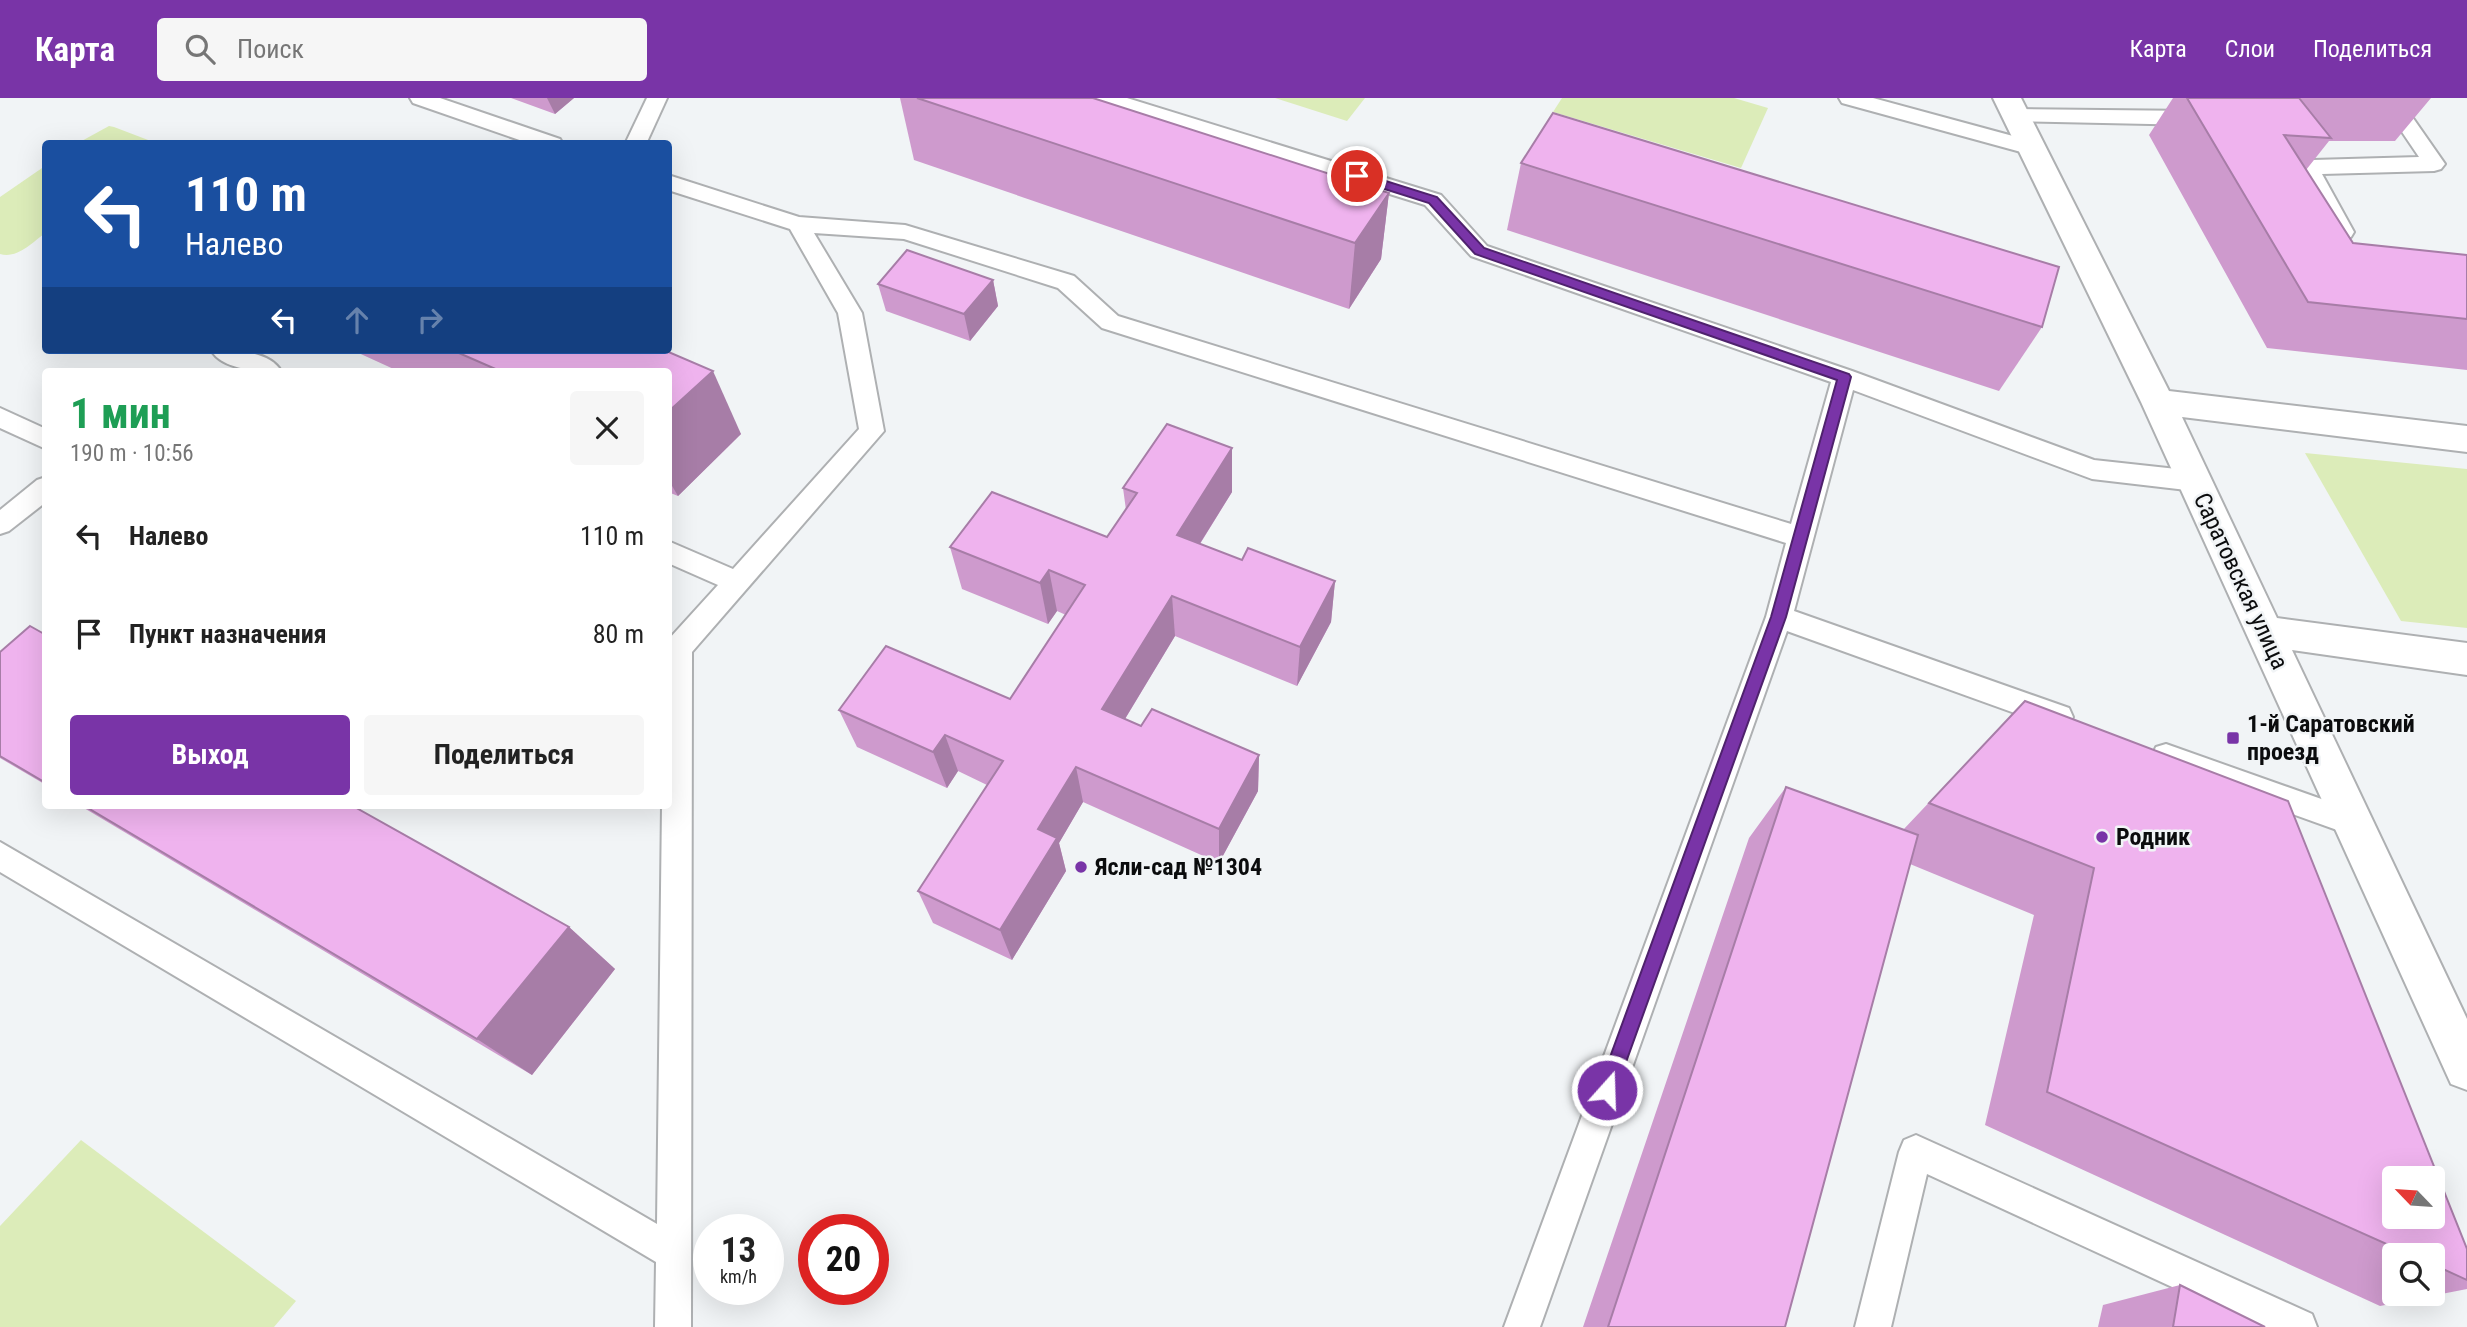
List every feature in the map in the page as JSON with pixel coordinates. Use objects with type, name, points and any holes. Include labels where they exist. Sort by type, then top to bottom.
[{"type":"street","name":"Саратовская улица","points":[[2012,107],[2158,402],[2351,822],[2466,1064]]},
{"type":"street","points":[[2158,402],[2467,439]]},
{"type":"street","points":[[2263,631],[2467,659]]},
{"type":"lane","points":[[421,98],[542,140]]},
{"type":"lane","points":[[637,140],[657,98]]},
{"type":"lane","points":[[1105,98],[1433,200],[1479,251],[1844,377],[2092,469],[2194,481]]},
{"type":"lane","points":[[1849,98],[2032,148]]},
{"type":"lane","points":[[2308,167],[2434,164],[2389,98]]},
{"type":"lane","points":[[2012,107],[2219,117]]},
{"type":"lane","points":[[2269,127],[2308,167],[2350,246]]},
{"type":"lane","points":[[672,183],[798,224],[905,232],[1066,282],[1110,322],[1802,538]]},
{"type":"lane","points":[[673,1327],[678,648],[872,431],[850,313],[798,224]]},
{"type":"lane","points":[[232,354],[262,368]]},
{"type":"lane","points":[[1521,1327],[1779,617],[1844,377]]},
{"type":"lane","points":[[0,418],[42,438]]},
{"type":"lane","points":[[0,524],[42,490]]},
{"type":"lane","points":[[672,553],[737,582]]},
{"type":"lane","points":[[1779,617],[2080,725]]},
{"type":"lane","points":[[2145,748],[2351,822]]},
{"type":"lane","points":[[0,856],[673,1253]]},
{"type":"lane","points":[[1873,1327],[1916,1152],[2299,1327]]},
{"type":"green space","points":[[1275,98],[1365,98],[1347,121]]},
{"type":"green space","points":[[1562,98],[1734,98],[1768,108],[1741,168],[1553,112]]},
{"type":"green space","points":[[109,126],[148,140],[83,140]]},
{"type":"green space","points":[[42,168],[42,235],[18,252],[6,255],[0,254],[0,197]]},
{"type":"green space","points":[[2305,453],[2467,469],[2467,628],[2401,621]]},
{"type":"green space","points":[[81,1140],[296,1301],[274,1327],[0,1327],[0,1226]]},
{"type":"building","points":[[917,98],[1093,98],[1389,193],[1355,243]]},
{"type":"building","points":[[2187,98],[2299,98],[2331,138],[2284,135],[2353,243],[2467,255],[2467,319],[2308,302]]},
{"type":"building","points":[[1553,113],[2059,267],[2042,327],[1521,163]]},
{"type":"building","points":[[907,250],[993,280],[964,314],[878,284]]},
{"type":"building","points":[[672,353],[713,371],[672,408],[672,368],[493,368],[461,354]]},
{"type":"building","points":[[1167,424],[1232,448],[1177,535],[1242,560],[1248,548],[1335,581],[1300,647],[1172,596],[1102,709],[1141,726],[1152,709],[1259,755],[1219,829],[1076,767],[1038,829],[1057,838],[1000,930],[918,891],[1003,761],[945,735],[933,752],[839,710],[886,646],[1010,699],[1085,585],[1049,570],[1040,583],[950,547],[992,492],[1107,537],[1137,493],[1123,488]]},
{"type":"building","points":[[30,626],[42,633],[42,781],[0,756],[0,652]]},
{"type":"building","points":[[2025,701],[2288,801],[2434,1166],[2382,1166],[2382,1229],[2445,1229],[2445,1194],[2467,1249],[2467,1280],[2445,1270],[2445,1243],[2384,1243],[2047,1092],[2094,868],[1929,803]]},
{"type":"building","points":[[1786,787],[1918,835],[1785,1327],[1608,1327]]},
{"type":"building","points":[[90,809],[358,809],[569,927],[477,1039]]},
{"type":"building","points":[[2180,1285],[2265,1327],[2173,1327]]},
{"type":"place","name":"1-й Саратовский проезд","points":[[2233,738]]},
{"type":"place","name":"Родник","points":[[2102,837]]},
{"type":"place","name":"Ясли-сад №1304","points":[[1081,867]]},
{"type":"route","points":[[1357,176],[1433,200],[1479,251],[1844,377],[1779,617],[1607,1090]]}]
